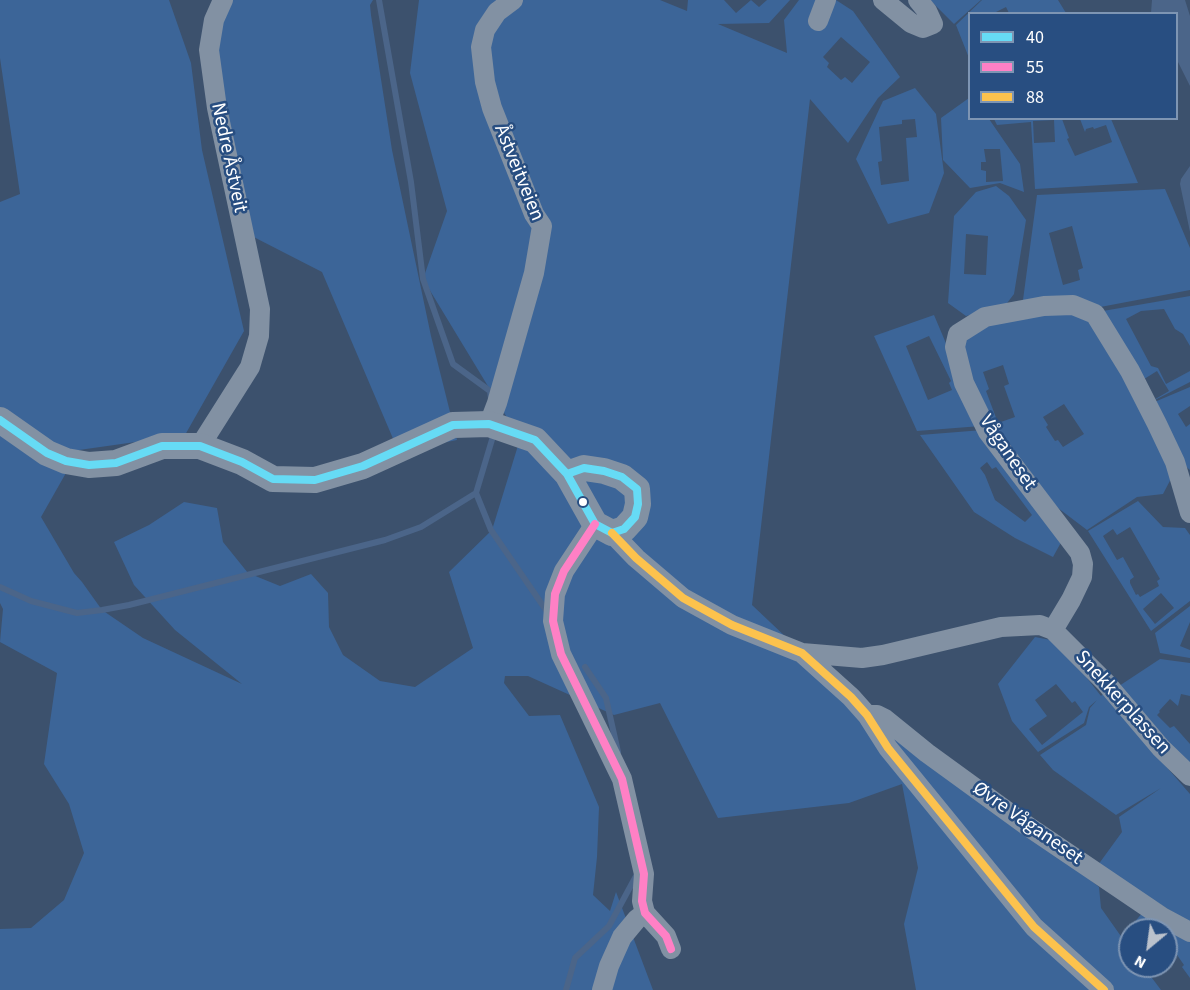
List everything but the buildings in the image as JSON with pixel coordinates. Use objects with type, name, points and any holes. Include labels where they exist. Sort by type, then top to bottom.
[{"type":"street","name":"Nedre Åstveit","points":[[200,446],[250,367],[259,336],[260,309],[217,108],[209,50],[214,20],[223,0]]},
{"type":"street","name":"Åstveitveien","points":[[498,419],[534,273],[542,226],[534,214],[492,108],[485,82],[481,47],[485,30],[497,12],[513,0]]},
{"type":"street","points":[[818,21],[826,0]]},
{"type":"street","points":[[883,0],[911,23],[923,28],[933,24],[927,11],[918,0]]},
{"type":"street","name":"Våganeset","points":[[1053,630],[1082,577],[1083,564],[1080,553],[988,432],[964,383],[955,347],[958,334],[986,317],[1044,306],[1073,305],[1095,314],[1130,371],[1157,424],[1175,462],[1190,513]]},
{"type":"street","points":[[0,420],[47,453],[66,461],[89,465],[116,463],[162,447],[200,446],[242,462],[273,479],[315,480],[363,466],[453,425],[498,419],[535,440],[567,474],[603,529],[683,598],[732,626],[802,653],[862,658],[1001,627],[1040,625],[1053,630]]},
{"type":"street","points":[[567,474],[584,468],[604,471],[622,477],[637,489],[638,504],[635,517],[624,529],[603,529],[564,571],[555,594],[553,621],[561,654],[622,779],[644,874],[642,901],[645,913],[666,936],[670,949]]},
{"type":"street","name":"Snekkerplassen","points":[[1053,630],[1106,683],[1161,748],[1190,777]]},
{"type":"street","points":[[802,653],[851,697],[888,748],[1034,927],[1104,990]]},
{"type":"street","name":"Øvre Våganeset","points":[[867,716],[877,715],[885,719],[927,753],[1026,825],[1161,917],[1190,932]]},
{"type":"street","points":[[602,990],[609,966],[622,937],[645,913]]},
{"type":"shaded area","points":[[0,0],[169,0],[191,63],[202,150],[244,331],[185,435],[79,450],[41,517],[74,573],[102,610],[143,638],[242,684],[175,630],[134,585],[114,542],[149,525],[184,502],[217,508],[223,542],[248,573],[280,586],[311,574],[328,593],[329,627],[343,655],[380,681],[415,687],[473,648],[449,572],[492,530],[520,439],[423,279],[447,211],[410,73],[419,0],[660,0],[687,11],[688,0],[724,0],[736,13],[751,0],[759,7],[767,0],[790,0],[769,23],[718,24],[787,53],[784,20],[799,0],[836,0],[853,11],[900,77],[878,98],[848,143],[810,99],[752,605],[806,656],[977,788],[1099,887],[1101,908],[1118,932],[1118,978],[1152,978],[1161,990],[916,990],[904,924],[918,868],[902,784],[849,803],[718,818],[660,703],[614,715],[528,676],[505,676],[504,683],[529,716],[560,715],[599,807],[593,895],[610,911],[616,892],[653,990],[0,990],[0,929],[31,928],[64,900],[84,853],[69,804],[44,764],[57,673],[0,642],[3,609],[0,603],[0,202],[20,194],[0,58]],"holes":[[[841,37],[870,62],[852,83],[845,77],[841,80],[827,67],[829,63],[823,57]]]},
{"type":"shaded area","points":[[222,0],[373,0],[370,5],[371,15],[392,150],[431,336],[457,440],[422,447],[400,455],[322,272],[242,231],[209,50]]},
{"type":"shaded area","points":[[930,0],[981,0],[954,24]]},
{"type":"shaded area","points":[[982,0],[1058,0],[1065,12],[1008,12],[1006,7],[996,12],[970,12]]},
{"type":"shaded area","points":[[1152,0],[1185,0],[1190,16],[1190,86],[1178,62],[1178,12],[1151,12]]},
{"type":"shaded area","points":[[968,13],[968,55],[956,25]]},
{"type":"shaded area","points":[[915,88],[936,114],[944,173],[929,213],[888,224],[856,159],[883,101]],"holes":[[[915,119],[917,137],[906,138],[909,181],[881,185],[878,162],[882,161],[879,127],[902,124],[902,120]]]},
{"type":"shaded area","points":[[968,99],[968,120],[990,120],[1020,164],[1024,192],[1000,183],[970,188],[943,160],[941,118]],"holes":[[[984,149],[1000,149],[1003,181],[986,182],[986,171],[981,170],[981,162],[986,162]]]},
{"type":"shaded area","points":[[994,120],[1054,120],[1062,120],[1069,138],[1067,139],[1075,156],[1112,142],[1106,125],[1086,129],[1085,132],[1080,120],[1111,120],[1138,183],[1035,189],[1031,122],[997,125]],"holes":[[[1054,120],[1055,142],[1034,143],[1033,121]]]},
{"type":"shaded area","points":[[1190,166],[1190,232],[1180,184]]},
{"type":"shaded area","points":[[996,186],[1009,196],[1026,220],[1014,294],[1004,307],[966,316],[948,303],[954,216],[976,192]],"holes":[[[966,234],[988,236],[986,275],[964,274]]]},
{"type":"shaded area","points":[[1165,189],[1190,248],[1190,290],[1095,308],[1023,300],[1037,195]],"holes":[[[1072,226],[1083,268],[1078,270],[1080,280],[1063,285],[1049,233]]]},
{"type":"shaded area","points":[[1190,296],[1190,346],[1183,334],[1175,329],[1164,309],[1141,311],[1126,319],[1151,366],[1158,368],[1166,384],[1190,371],[1190,382],[1151,402],[1097,312]],"holes":[[[1157,371],[1169,391],[1152,401],[1141,381]]]},
{"type":"shaded area","points":[[1028,311],[1082,315],[1092,325],[1153,425],[1174,473],[1163,494],[1137,497],[1087,530],[1058,508],[1018,460],[970,384],[959,351],[968,335],[988,323]],"holes":[[[1003,365],[1009,384],[1004,386],[1015,417],[998,423],[986,391],[989,389],[983,372]],[[1064,404],[1084,434],[1063,447],[1058,440],[1055,441],[1043,417]]]},
{"type":"shaded area","points":[[934,315],[981,426],[917,431],[874,336]],"holes":[[[929,336],[951,381],[949,383],[952,390],[928,400],[906,346]]]},
{"type":"shaded area","points":[[1190,387],[1190,406],[1178,414],[1186,427],[1190,424],[1190,470],[1178,460],[1152,403]]},
{"type":"shaded area","points":[[983,430],[1064,537],[1053,557],[1015,538],[974,512],[920,435]],"holes":[[[987,462],[992,469],[996,467],[1032,515],[1025,522],[995,500],[980,468]]]},
{"type":"shaded area","points":[[1138,501],[1163,527],[1185,528],[1190,535],[1190,601],[1151,631],[1088,531]],"holes":[[[1130,527],[1160,579],[1157,581],[1159,586],[1140,597],[1136,595],[1130,583],[1134,577],[1123,557],[1117,560],[1103,536],[1113,529],[1117,535]],[[1161,593],[1174,608],[1155,624],[1143,609]]]},
{"type":"shaded area","points":[[1190,606],[1190,622],[1180,646],[1190,650],[1190,658],[1160,653],[1155,633]]},
{"type":"shaded area","points":[[1035,637],[1051,640],[1093,673],[1087,678],[1101,696],[1103,694],[1190,794],[1190,923],[1098,865],[1122,832],[1119,817],[1161,788],[1116,815],[1053,770],[1040,755],[1086,725],[1090,708],[1097,700],[1089,707],[1084,723],[1038,752],[1012,721],[998,684]],"holes":[[[1056,684],[1072,703],[1075,701],[1083,712],[1042,745],[1029,729],[1047,716],[1035,700]]]},
{"type":"shaded area","points":[[1160,659],[1190,663],[1190,696],[1181,694],[1178,706],[1170,699],[1157,715],[1170,728],[1174,726],[1190,744],[1190,764],[1185,764],[1119,686]]},
{"type":"shaded area","points":[[1143,912],[1154,918],[1138,918]]},
{"type":"shaded area","points":[[1178,931],[1190,937],[1190,978],[1182,967],[1184,965],[1178,956]]},
{"type":"waterway","points":[[379,0],[411,182],[423,279],[453,364],[490,391],[491,399]]},
{"type":"waterway","points":[[0,587],[31,601],[77,613],[102,610],[385,540],[421,527],[476,493],[494,433]]},
{"type":"waterway","points":[[476,493],[491,530],[548,613]]},
{"type":"waterway","points":[[585,667],[606,698],[618,752]]},
{"type":"waterway","points":[[566,990],[575,958],[609,926],[636,876]]},
{"type":"transit line","name":"40","points":[[0,420],[47,453],[66,461],[89,465],[116,463],[162,446],[200,446],[242,462],[273,479],[315,480],[363,466],[453,425],[489,424],[535,440],[567,474],[595,524],[612,533],[624,529],[635,517],[638,504],[637,489],[622,477],[584,468],[567,474]]},
{"type":"transit line","name":"55","points":[[595,524],[564,571],[555,594],[553,621],[561,654],[622,779],[644,874],[642,901],[645,913],[666,936],[671,949]]},
{"type":"transit line","name":"88","points":[[612,533],[636,558],[683,598],[732,625],[802,653],[851,697],[867,715],[888,748],[1034,927],[1104,990]]}]
